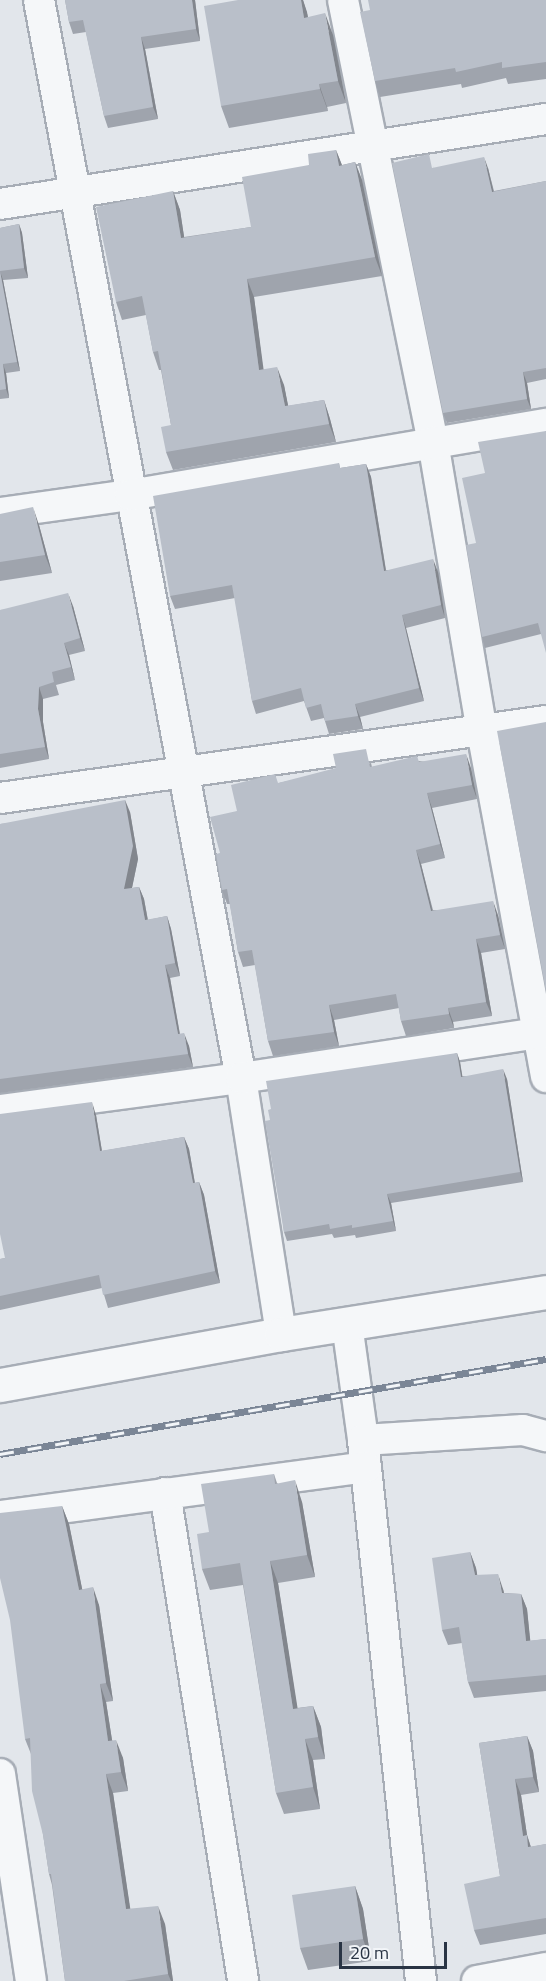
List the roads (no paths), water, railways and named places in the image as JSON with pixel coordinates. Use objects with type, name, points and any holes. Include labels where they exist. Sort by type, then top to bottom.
[{"type":"street","points":[[39,0],[73,192],[241,1078],[281,1334]]},
{"type":"street","points":[[343,0],[433,442],[482,731],[542,1033],[546,1077]]},
{"type":"street","points":[[0,204],[546,119]]},
{"type":"street","points":[[0,513],[130,495],[546,424]]},
{"type":"street","points":[[0,798],[546,721]]},
{"type":"street","points":[[0,1110],[241,1078],[542,1033]]},
{"type":"street","points":[[0,1385],[281,1334],[546,1292]]},
{"type":"street","points":[[347,1324],[365,1453],[421,1981]]},
{"type":"street","points":[[0,1516],[165,1493],[365,1453],[523,1430],[546,1436]]},
{"type":"street","points":[[165,1493],[243,1981]]},
{"type":"street","points":[[0,1774],[31,1981]]},
{"type":"street","points":[[477,1981],[546,1968]]},
{"type":"railway","points":[[0,1454],[546,1359]]}]
